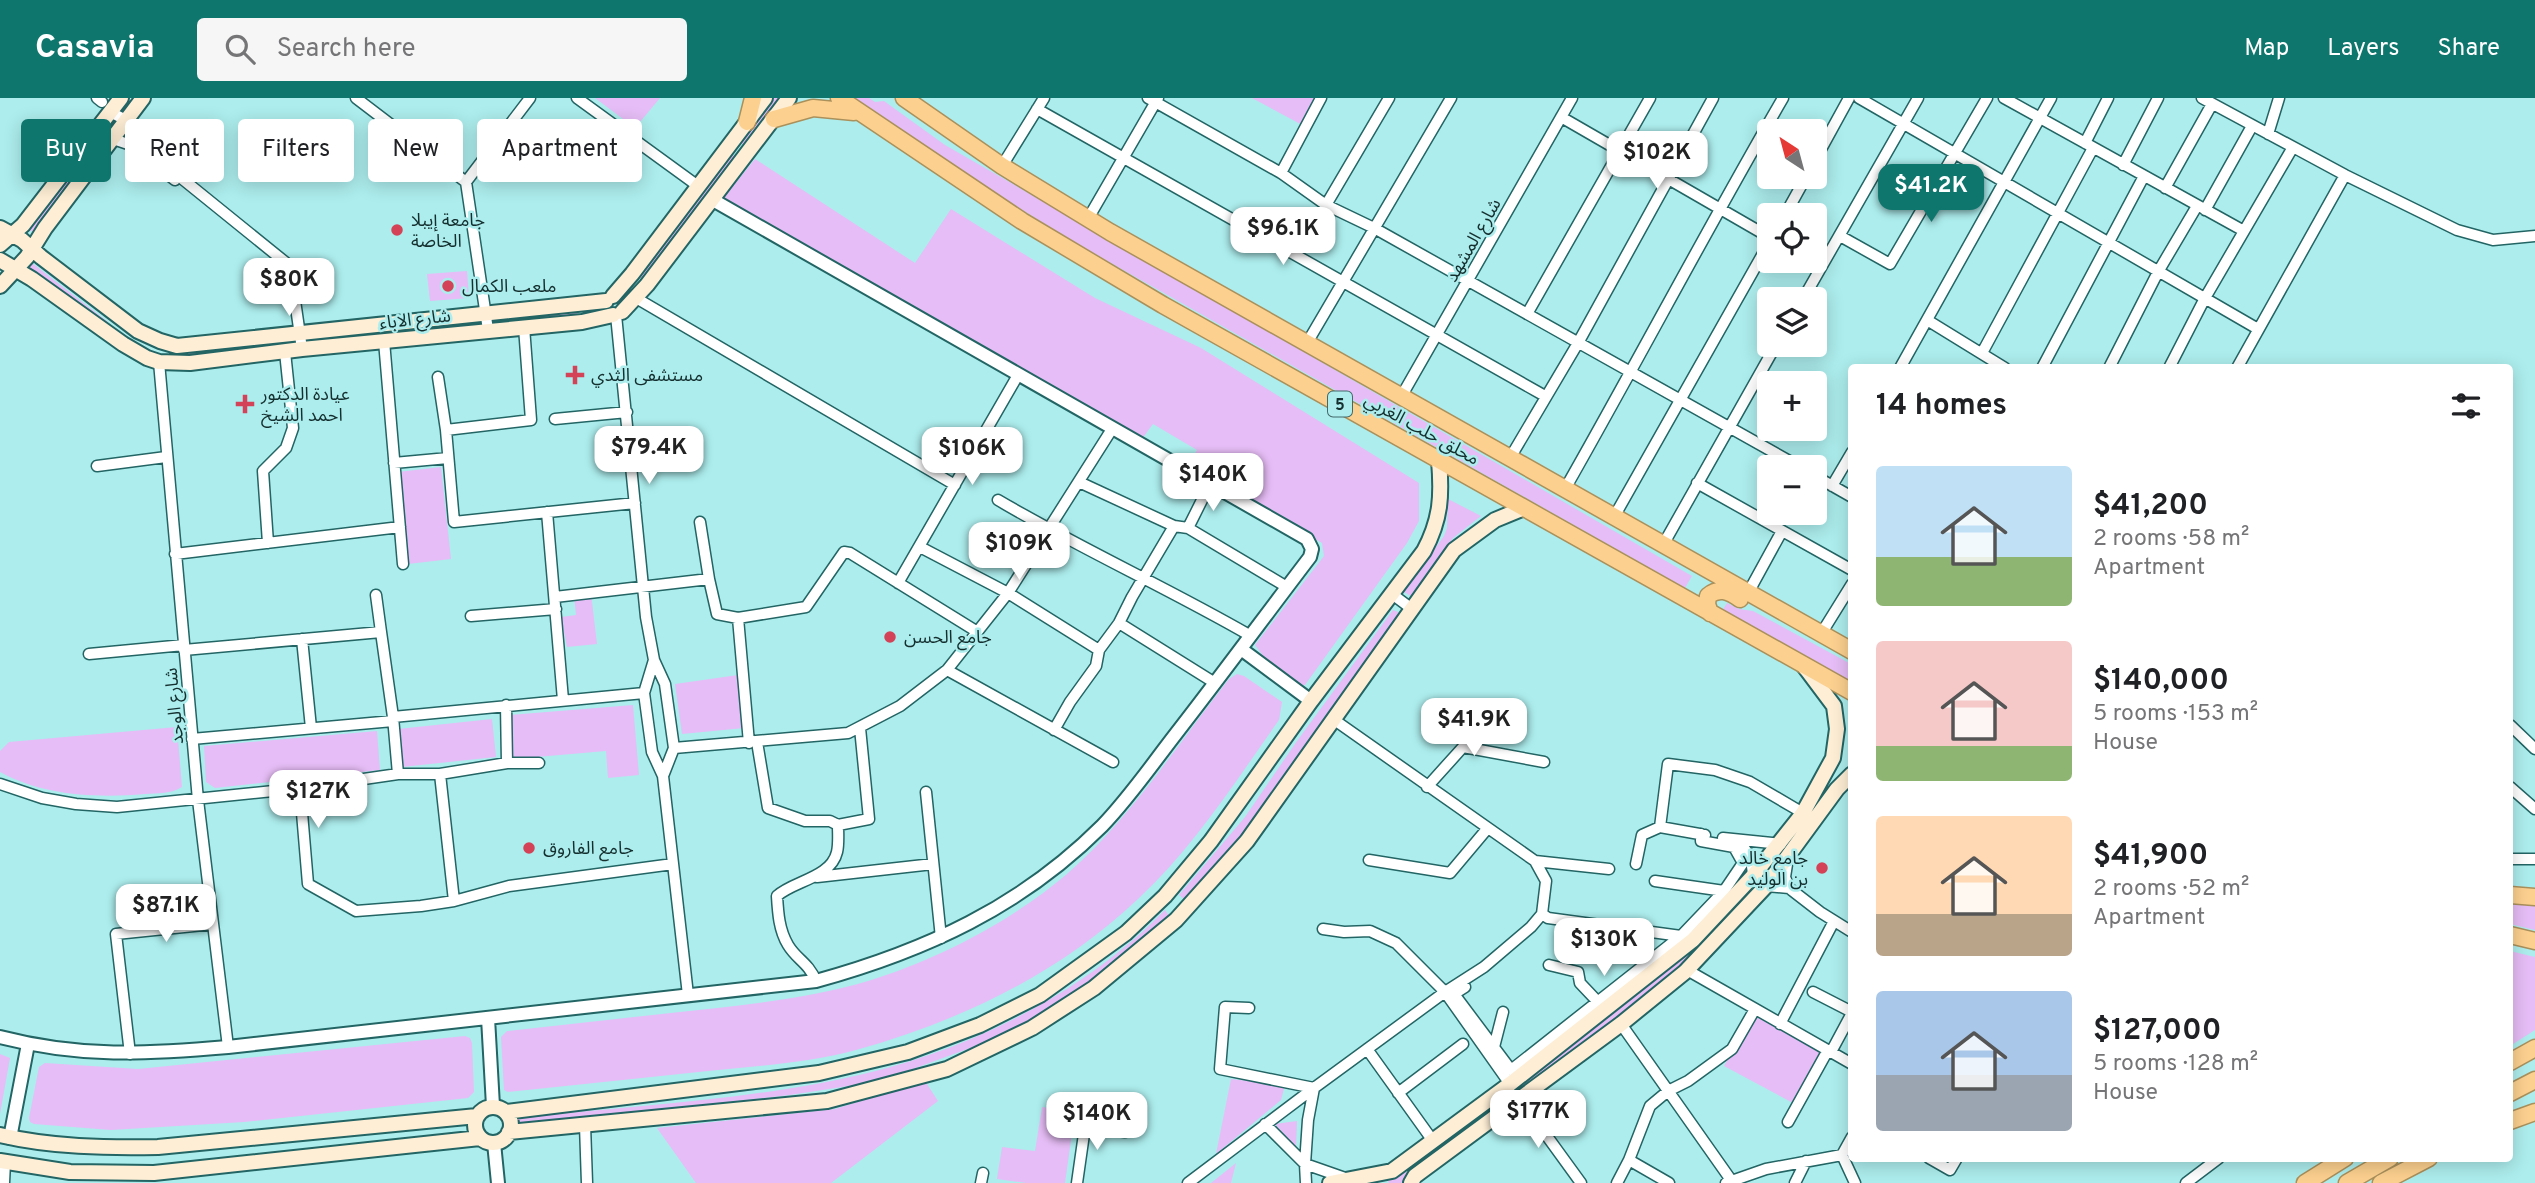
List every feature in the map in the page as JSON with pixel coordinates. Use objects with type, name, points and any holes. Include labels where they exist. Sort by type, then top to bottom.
[{"type":"highway","points":[[747,122],[753,98]]},
{"type":"highway","name":"محلق حلب الغربي","points":[[839,98],[1052,239],[1163,305],[1848,690]]},
{"type":"highway","name":"محلق حلب الغربي","points":[[904,98],[1002,166],[1110,232],[1848,649]]},
{"type":"highway","points":[[774,118],[800,110],[826,108],[866,116]]},
{"type":"highway","points":[[1710,613],[1708,596],[1721,591],[1728,591],[1753,604],[1779,610]]},
{"type":"highway","points":[[2513,895],[2535,897]]},
{"type":"highway","points":[[2513,936],[2535,941]]},
{"type":"highway","points":[[2513,1060],[2535,1048]]},
{"type":"highway","points":[[2513,1091],[2535,1080]]},
{"type":"highway","points":[[2513,1120],[2535,1112]]},
{"type":"highway","points":[[2305,1183],[2339,1162]]},
{"type":"highway","points":[[2347,1183],[2383,1162]]},
{"type":"highway","points":[[2381,1183],[2421,1162]]},
{"type":"main road","points":[[103,104],[121,98]]},
{"type":"main road","points":[[0,286],[32,249],[143,98]]},
{"type":"main road","points":[[609,298],[632,274],[765,98]]},
{"type":"main road","points":[[617,314],[647,285],[789,98]]},
{"type":"main road","points":[[732,142],[748,153]]},
{"type":"main road","points":[[3,236],[23,225],[56,182]]},
{"type":"main road","name":"شارع الاباء","points":[[3,236],[22,240],[138,331],[177,346],[384,341],[582,322],[617,314]]},
{"type":"main road","name":"شارع الاباء","points":[[0,260],[32,279],[123,344],[147,358],[176,364],[285,352],[301,342],[485,313],[578,304],[609,298]]},
{"type":"main road","points":[[632,274],[635,282],[647,285]]},
{"type":"main road","points":[[609,298],[620,297],[624,302],[617,314]]},
{"type":"main road","points":[[578,304],[583,310],[582,322]]},
{"type":"main road","points":[[176,364],[177,346]]},
{"type":"main road","points":[[487,1140],[474,1126],[481,1110],[819,1073],[908,1052],[980,1025],[1040,995],[1126,933],[1165,896],[1211,841],[1311,701],[1424,551],[1436,528],[1441,487],[1439,460]]},
{"type":"main road","points":[[509,1132],[827,1101],[947,1069],[1032,1028],[1094,988],[1183,912],[1247,841],[1454,550],[1495,520],[1524,508]]},
{"type":"main road","points":[[1410,1183],[1415,1176],[1621,1024],[1687,970],[1766,887],[1833,758],[1837,729],[1834,706],[1803,665]]},
{"type":"main road","points":[[1330,1183],[1392,1171],[1510,1084],[1693,940],[1753,876],[1785,847],[1848,778]]},
{"type":"main road","points":[[1165,896],[1183,912]]},
{"type":"main road","points":[[3,1161],[70,1172],[154,1173],[487,1140],[502,1141],[509,1132],[511,1120],[499,1109]]},
{"type":"main road","points":[[5,1137],[116,1148],[158,1147],[477,1116]]},
{"type":"main road","points":[[1346,1178],[1369,1183]]},
{"type":"street","points":[[356,98],[466,182],[488,330]]},
{"type":"street","points":[[466,182],[530,98]]},
{"type":"street","points":[[577,98],[698,186]]},
{"type":"street","points":[[1002,166],[1044,98]]},
{"type":"street","points":[[1281,173],[1321,98]]},
{"type":"street","points":[[1326,205],[1389,98]]},
{"type":"street","points":[[1307,343],[1451,98]]},
{"type":"street","name":"شارع المشهد","points":[[1401,397],[1572,98]]},
{"type":"street","points":[[1527,314],[1650,98]]},
{"type":"street","points":[[1510,458],[1578,342],[1713,98]]},
{"type":"street","points":[[1565,489],[1718,209],[1783,98]]},
{"type":"street","points":[[1827,138],[1849,98]]},
{"type":"street","points":[[1859,98],[2258,329]]},
{"type":"street","points":[[1810,287],[1918,98]]},
{"type":"street","points":[[1840,236],[1890,264],[1987,98]]},
{"type":"street","points":[[2004,98],[2244,231]]},
{"type":"street","points":[[1902,364],[2051,98]]},
{"type":"street","points":[[1982,353],[2057,214],[2108,98]]},
{"type":"street","points":[[2123,165],[2158,98]]},
{"type":"street","points":[[2268,134],[2279,98]]},
{"type":"street","points":[[1089,217],[1154,99],[1281,173],[1326,205],[1374,228],[1779,455]]},
{"type":"street","points":[[2165,188],[2207,101],[2345,175],[2457,230],[2494,240],[2535,236]]},
{"type":"street","points":[[103,104],[119,115],[133,139],[290,266],[301,342]]},
{"type":"street","points":[[1037,109],[1545,396]]},
{"type":"street","points":[[1561,117],[1757,230]]},
{"type":"street","points":[[2111,364],[2158,272],[2252,126]]},
{"type":"street","points":[[112,139],[128,144],[175,180],[186,183]]},
{"type":"street","points":[[2171,364],[2205,298],[2293,147]]},
{"type":"street","points":[[2239,364],[2345,175]]},
{"type":"street","points":[[2044,364],[2144,176]]},
{"type":"street","points":[[0,1037],[62,1050],[130,1054],[228,1047],[816,981],[867,967],[941,938],[986,914],[1040,878],[1102,825],[1141,781],[1310,557],[1312,549],[1307,538],[1018,376],[713,200]]},
{"type":"street","points":[[1614,517],[1757,264]]},
{"type":"street","points":[[636,298],[955,485]]},
{"type":"street","points":[[617,314],[644,585],[654,660],[665,684],[674,748],[663,776]]},
{"type":"street","points":[[1927,320],[2000,364]]},
{"type":"street","points":[[446,430],[531,420],[524,327]]},
{"type":"street","points":[[384,341],[403,565]]},
{"type":"street","points":[[268,543],[263,471],[286,448],[293,428],[285,352]]},
{"type":"street","points":[[1663,545],[1769,357]]},
{"type":"street","name":"شارع الوجد","points":[[159,362],[198,800],[228,1047]]},
{"type":"street","points":[[898,583],[1018,376]]},
{"type":"street","points":[[438,377],[446,430],[454,522],[635,503]]},
{"type":"street","points":[[555,419],[627,412]]},
{"type":"street","points":[[674,748],[848,733],[900,706],[947,670],[1008,593],[1112,429]]},
{"type":"street","points":[[97,466],[166,457]]},
{"type":"street","points":[[394,463],[448,458]]},
{"type":"street","points":[[1832,486],[1848,459]]},
{"type":"street","points":[[1079,482],[1174,526],[1188,528],[1287,587]]},
{"type":"street","points":[[1827,483],[1848,495]]},
{"type":"street","points":[[1188,528],[1210,484]]},
{"type":"street","points":[[1697,484],[1848,568]]},
{"type":"street","points":[[998,500],[1048,530],[1192,602],[1251,636]]},
{"type":"street","points":[[547,512],[563,700]]},
{"type":"street","points":[[701,522],[717,614],[737,618],[806,607],[844,552],[850,553],[976,631]]},
{"type":"street","points":[[1054,730],[1070,702],[1096,667],[1099,650],[1119,623],[1174,526]]},
{"type":"street","points":[[175,554],[400,527]]},
{"type":"street","points":[[1748,593],[1783,531]]},
{"type":"street","points":[[920,547],[1008,593],[1099,650]]},
{"type":"street","points":[[555,597],[709,579]]},
{"type":"street","points":[[1821,634],[1848,590]]},
{"type":"street","points":[[1392,594],[1412,609]]},
{"type":"street","points":[[376,595],[398,774]]},
{"type":"street","points":[[471,617],[555,609]]},
{"type":"street","points":[[737,618],[753,743],[768,808],[805,821],[830,821],[838,825],[869,818],[860,728]]},
{"type":"street","points":[[1119,623],[1215,683]]},
{"type":"street","points":[[89,654],[381,632]]},
{"type":"street","points":[[302,639],[311,728]]},
{"type":"street","points":[[1241,649],[1311,701]]},
{"type":"street","points":[[654,660],[644,693],[652,752],[663,776],[688,995]]},
{"type":"street","points":[[947,670],[1113,762]]},
{"type":"street","points":[[192,739],[644,693]]},
{"type":"street","points":[[506,705],[507,763]]},
{"type":"street","points":[[1427,787],[1463,747],[1485,705]]},
{"type":"street","points":[[1188,1183],[1367,1049],[1494,959],[1542,914],[1546,881],[1535,861],[1333,719]]},
{"type":"street","points":[[2513,728],[2535,749]]},
{"type":"street","points":[[1463,747],[1544,762]]},
{"type":"street","points":[[0,784],[42,798],[117,807],[300,789],[398,774],[440,774],[507,763],[539,763]]},
{"type":"street","points":[[1660,827],[1668,764],[1715,770],[1751,782],[1803,813]]},
{"type":"street","points":[[440,774],[454,901]]},
{"type":"street","points":[[300,789],[308,884],[356,911],[454,901],[509,886],[673,864]]},
{"type":"street","points":[[2513,790],[2535,809]]},
{"type":"street","points":[[926,792],[941,938]]},
{"type":"street","points":[[817,877],[837,855],[838,825]]},
{"type":"street","points":[[1636,864],[1643,835],[1660,827],[1785,847],[1789,888]]},
{"type":"street","points":[[1369,860],[1450,873],[1487,829]]},
{"type":"street","points":[[1323,929],[1344,932],[1370,931],[1396,943],[1445,992],[1493,1054],[1511,1070],[1681,936],[1724,891],[1743,863],[1734,846],[1701,841],[1701,834]]},
{"type":"street","points":[[1737,840],[1747,849],[1752,860],[1753,876],[1766,887],[1789,888],[1848,929]]},
{"type":"street","points":[[2514,859],[2535,859]]},
{"type":"street","points":[[1535,861],[1609,869]]},
{"type":"street","points":[[816,981],[810,967],[789,947],[779,923],[777,896],[786,888],[817,877],[933,864]]},
{"type":"street","points":[[1655,881],[1724,891]]},
{"type":"street","points":[[1542,914],[1548,918],[1681,936]]},
{"type":"street","points":[[1780,1024],[1835,921]]},
{"type":"street","points":[[130,1054],[116,934],[213,924]]},
{"type":"street","points":[[1494,959],[1490,969],[1454,994],[1510,1084]]},
{"type":"street","points":[[1549,965],[1578,972],[1580,983],[1598,1002]]},
{"type":"street","points":[[1687,970],[1848,1062]]},
{"type":"street","points":[[1813,992],[1848,1011]]},
{"type":"street","points":[[1250,1008],[1225,1007],[1220,1069],[1314,1088]]},
{"type":"street","points":[[1617,1183],[1650,1106],[1732,1049],[1755,1009]]},
{"type":"street","points":[[1493,1054],[1503,1012]]},
{"type":"street","points":[[488,1018],[499,1109]]},
{"type":"street","points":[[1788,1122],[1848,1020]]},
{"type":"street","points":[[1621,1024],[1728,1181],[1806,1161],[1842,1155]]},
{"type":"street","points":[[5,1137],[28,1044]]},
{"type":"street","points":[[1398,1093],[1463,1044]]},
{"type":"street","points":[[1367,1049],[1433,1141]]},
{"type":"street","points":[[1306,1183],[1308,1119],[1314,1088]]},
{"type":"street","points":[[1520,1099],[1581,1183]]},
{"type":"street","points":[[1265,1124],[1305,1164],[1346,1178]]},
{"type":"street","points":[[585,1125],[587,1183]]},
{"type":"street","points":[[1077,1183],[1085,1127],[1125,1132]]},
{"type":"street","points":[[487,1140],[498,1183]]},
{"type":"street","points":[[1842,1155],[1848,1144]]},
{"type":"street","points":[[1842,1155],[1854,1183]]},
{"type":"street","points":[[1629,1160],[1669,1183]]},
{"type":"street","points":[[3,1161],[4,1183]]},
{"type":"street","points":[[1795,1183],[1806,1161]]},
{"type":"street","points":[[1936,1162],[1950,1170],[1954,1162]]},
{"type":"street","points":[[2186,1183],[2214,1162]]},
{"type":"shaded area","points":[[595,98],[660,98],[642,120],[623,119]]},
{"type":"shaded area","points":[[772,98],[782,98],[745,146],[739,141]]},
{"type":"shaded area","points":[[853,98],[884,101],[945,145],[1692,576],[1685,588],[1072,241]]},
{"type":"shaded area","points":[[1252,98],[1320,98],[1304,126]]},
{"type":"shaded area","points":[[731,154],[737,158],[643,280],[638,275]]},
{"type":"shaded area","points":[[755,159],[915,263],[951,209],[1095,298],[1201,348],[1419,483],[1419,521],[1407,543],[1305,685],[1300,685],[1264,657],[1255,645],[1324,556],[1322,543],[1187,467],[1197,450],[1153,424],[1142,439],[722,200]]},
{"type":"shaded area","points":[[63,182],[72,182],[34,233],[28,229]]},
{"type":"shaded area","points":[[32,263],[108,322],[104,327],[26,270]]},
{"type":"shaded area","name":"ملعب الكمال","points":[[467,271],[469,298],[430,301],[427,274]]},
{"type":"shaded area","points":[[575,310],[578,313],[574,317],[496,326],[493,323],[496,320]]},
{"type":"shaded area","points":[[473,321],[475,324],[472,327],[306,345],[304,342],[308,338]]},
{"type":"shaded area","points":[[294,340],[297,345],[187,358],[183,355],[185,352]]},
{"type":"shaded area","points":[[441,467],[451,559],[408,564],[398,472]]},
{"type":"shaded area","points":[[1448,499],[1481,516],[1453,538],[1411,596],[1404,592],[1444,536],[1447,528]]},
{"type":"shaded area","points":[[591,593],[597,644],[567,647],[561,617],[576,615],[574,595]]},
{"type":"shaded area","points":[[1727,603],[1739,609],[1753,611],[1848,662],[1848,680],[1722,611]]},
{"type":"shaded area","points":[[1393,610],[1398,612],[1397,617],[1244,833],[1185,900],[1179,895],[1245,817]]},
{"type":"shaded area","points":[[1237,674],[1282,702],[1279,720],[1213,813],[1158,879],[1107,926],[1075,950],[1006,992],[933,1025],[838,1054],[764,1066],[508,1092],[504,1090],[501,1037],[507,1031],[751,1004],[822,992],[868,981],[920,962],[998,923],[1045,891],[1090,852],[1133,805],[1229,679]]},
{"type":"shaded area","points":[[738,675],[744,728],[682,734],[675,684]]},
{"type":"shaded area","points":[[633,705],[639,775],[608,778],[606,751],[513,759],[510,715]]},
{"type":"shaded area","points":[[492,719],[496,757],[402,767],[398,729]]},
{"type":"shaded area","points":[[177,727],[182,787],[173,791],[127,795],[71,794],[34,786],[0,772],[0,751],[9,742]]},
{"type":"shaded area","points":[[377,731],[380,770],[215,788],[206,782],[204,746]]},
{"type":"shaded area","points":[[1747,889],[1751,892],[1716,932],[1670,977],[1401,1183],[1389,1183],[1388,1181],[1408,1171],[1662,975]]},
{"type":"shaded area","points":[[2513,904],[2535,905],[2535,930],[2513,925]]},
{"type":"shaded area","points":[[1165,910],[1169,916],[1100,978],[1025,1024],[910,1070],[855,1085],[790,1095],[516,1126],[516,1118],[679,1103],[801,1087],[930,1055],[1016,1018],[1057,995],[1132,941]]},
{"type":"shaded area","points":[[2513,952],[2535,957],[2535,1030],[2513,1044]]},
{"type":"shaded area","points":[[1753,1015],[1821,1052],[1793,1103],[1724,1066]]},
{"type":"shaded area","points":[[465,1036],[470,1038],[472,1043],[474,1092],[468,1098],[244,1122],[111,1130],[34,1124],[29,1118],[39,1067],[45,1063],[138,1069]]},
{"type":"shaded area","points":[[0,1054],[10,1058],[0,1114]]},
{"type":"shaded area","points":[[1231,1079],[1285,1085],[1281,1100],[1216,1154]]},
{"type":"shaded area","points":[[925,1081],[938,1101],[831,1183],[696,1183],[657,1128],[835,1109]]},
{"type":"shaded area","points":[[1042,1107],[1075,1112],[1065,1183],[1026,1183],[997,1179],[1002,1147],[1035,1151]]},
{"type":"shaded area","points":[[1297,1121],[1296,1148],[1275,1124]]},
{"type":"shaded area","points":[[1236,1163],[1231,1183],[1211,1183]]},
{"type":"place","name":"جامعة إيبلا الخاصة","points":[[397,230]]},
{"type":"place","name":"ملعب الكمال","points":[[448,286]]},
{"type":"place","name":"مستشفى الثدي","points":[[575,375]]},
{"type":"place","name":"عيادة الدكتور احمد الشيخ","points":[[245,404]]},
{"type":"place","name":"جامع الحسن","points":[[890,637]]},
{"type":"place","name":"جامع الفاروق","points":[[529,848]]},
{"type":"place","name":"جامع خالد بن الوليد","points":[[1822,868]]}]
